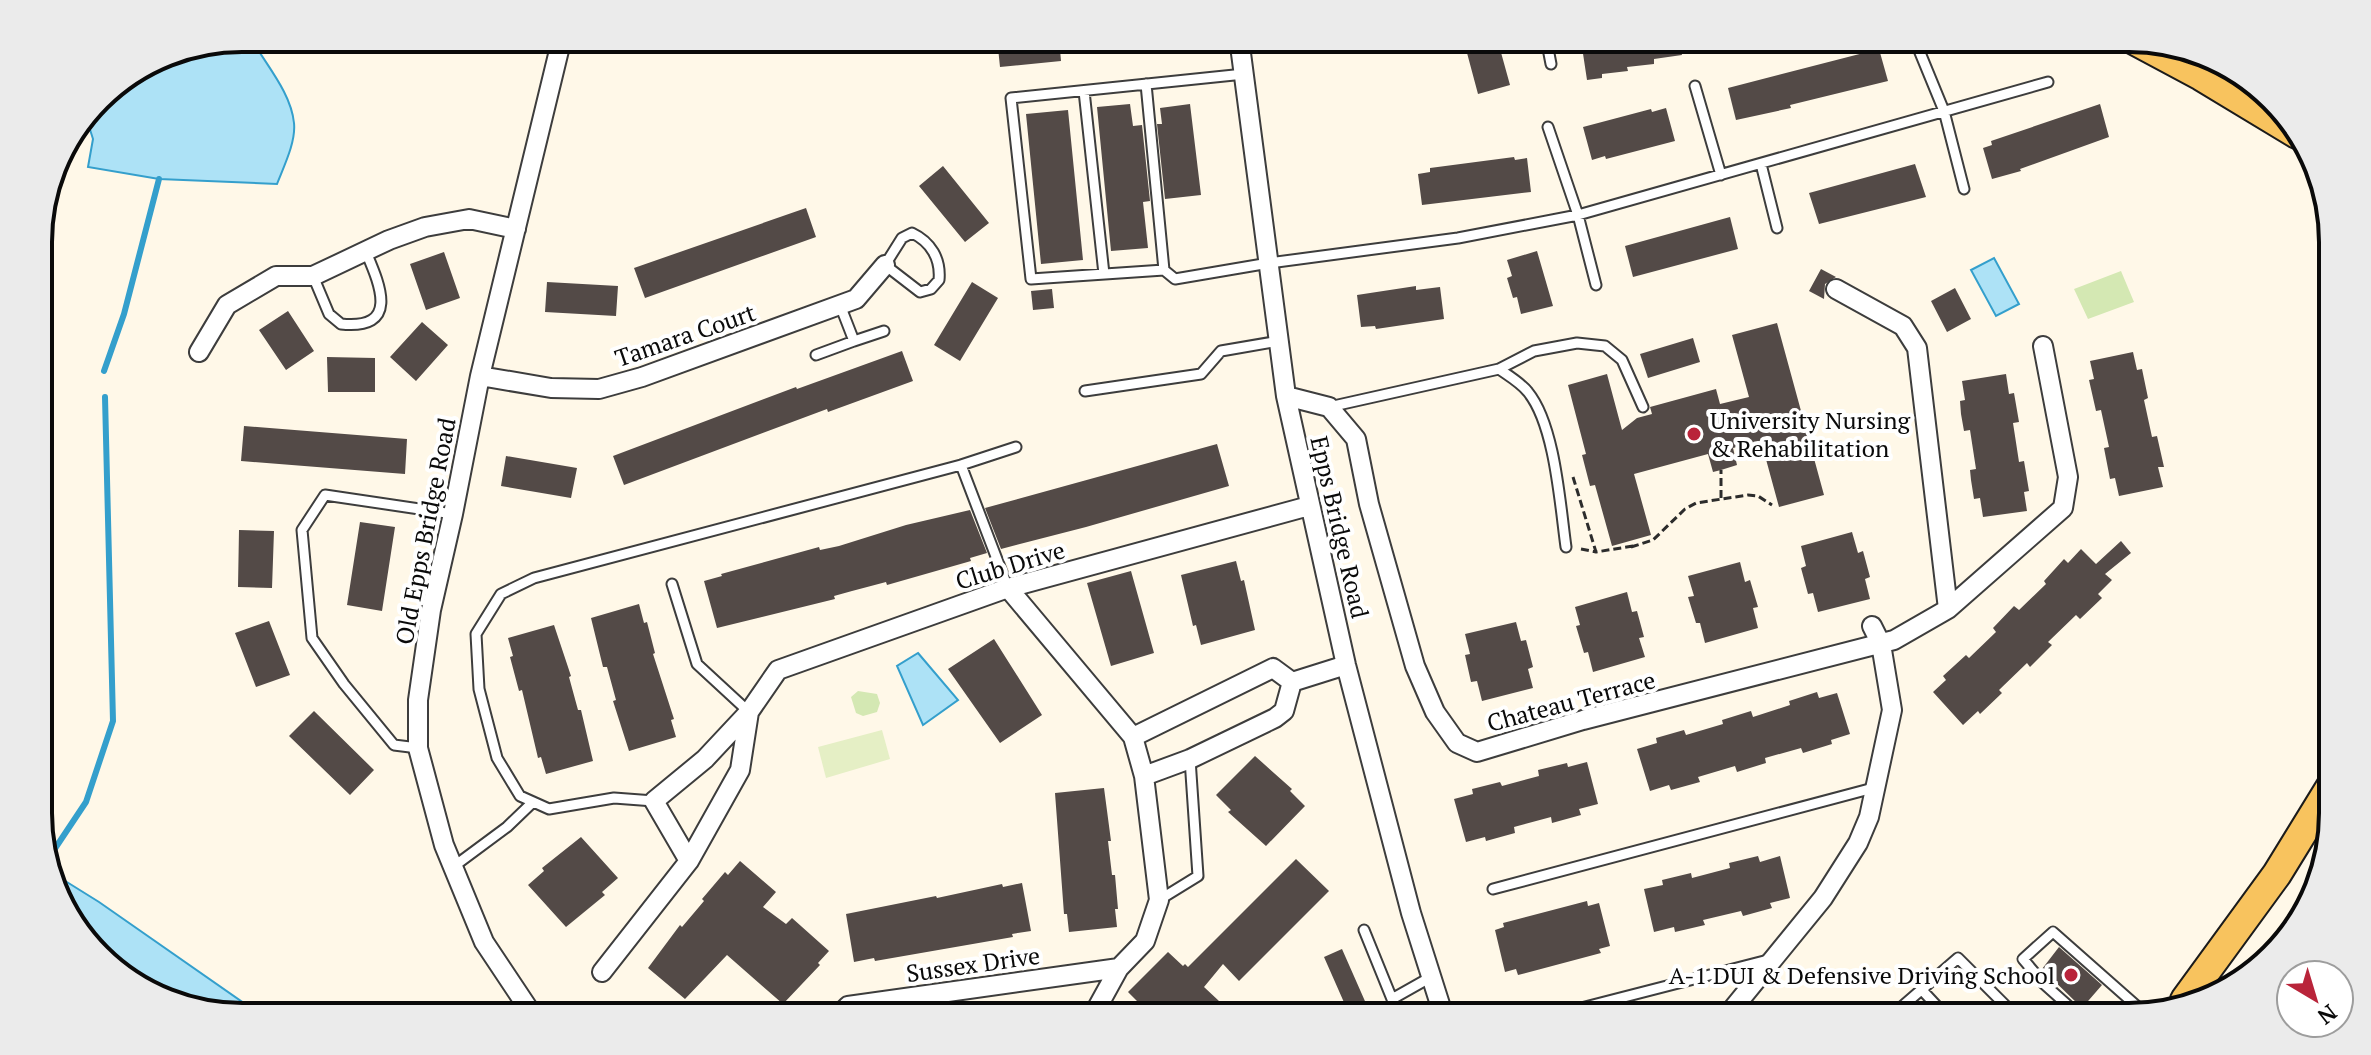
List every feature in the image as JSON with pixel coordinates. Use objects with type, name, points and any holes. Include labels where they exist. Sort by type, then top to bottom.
[{"type":"main road","points":[[2163,55],[2275,121]]},
{"type":"main road","points":[[2190,993],[2277,874],[2319,806]]},
{"type":"street","name":"Old Epps Bridge Road","points":[[525,1003],[484,942],[444,845],[418,748],[418,700],[431,610],[480,376],[559,52]]},
{"type":"street","name":"Epps Bridge Road","points":[[1241,52],[1286,396],[1346,665],[1411,913],[1439,1003]]},
{"type":"street","points":[[199,352],[227,305],[276,276],[313,276],[389,240],[425,227],[469,219],[516,229]]},
{"type":"street","name":"Tamara Court","points":[[480,376],[551,388],[599,389],[642,377],[856,299],[885,265]]},
{"type":"street","points":[[1836,289],[1903,326],[1917,348],[1948,609]]},
{"type":"street","name":"Chateau Terrace","points":[[1329,407],[1356,439],[1369,504],[1415,666],[1435,712],[1449,733],[1457,743],[1477,752],[1583,720],[1881,644],[1894,640],[1948,609],[2063,508],[2068,477],[2043,346]]},
{"type":"street","points":[[1286,396],[1329,407]]},
{"type":"street","name":"Club Drive","points":[[654,801],[705,759],[749,712],[778,670],[1008,588],[1309,506]]},
{"type":"street","points":[[1008,588],[1133,737],[1144,776],[1159,900],[1145,941],[1119,968],[1100,1003]]},
{"type":"street","points":[[1738,1003],[1823,898],[1858,843],[1869,817],[1892,710],[1881,644],[1872,626]]},
{"type":"street","points":[[1292,682],[1346,665]]},
{"type":"street","points":[[1133,737],[1273,668],[1292,682]]},
{"type":"street","points":[[1144,776],[1190,759],[1275,718],[1284,711],[1292,682]]},
{"type":"street","name":"Club Drive","points":[[602,972],[689,861],[740,770],[749,712]]},
{"type":"street","points":[[654,801],[689,861]]},
{"type":"street","name":"Sussex Drive","points":[[908,1003],[1119,968]]},
{"type":"lane","points":[[1549,52],[1551,64]]},
{"type":"lane","points":[[1920,52],[1944,111],[1964,189]]},
{"type":"lane","points":[[1244,74],[1011,98],[1031,279],[1164,270],[1175,279],[1458,238],[1578,215],[2048,82]]},
{"type":"lane","points":[[1146,84],[1164,270]]},
{"type":"lane","points":[[1695,86],[1721,175]]},
{"type":"lane","points":[[1084,91],[1104,274]]},
{"type":"lane","points":[[1548,127],[1578,215],[1596,285]]},
{"type":"lane","points":[[1761,164],[1777,228]]},
{"type":"lane","points":[[912,233],[925,240],[938,261],[939,280],[931,289],[920,292],[885,265],[902,238],[912,233]]},
{"type":"lane","points":[[313,276],[329,314],[341,324],[364,324],[378,316],[383,301],[366,252]]},
{"type":"lane","points":[[840,305],[854,341]]},
{"type":"lane","points":[[816,355],[884,331]]},
{"type":"lane","points":[[1085,391],[1201,374],[1221,351],[1279,341]]},
{"type":"lane","points":[[1329,407],[1499,369],[1534,351],[1577,343],[1605,346],[1622,360],[1643,407]]},
{"type":"lane","points":[[1499,369],[1526,389],[1541,410],[1554,466],[1566,547]]},
{"type":"lane","points":[[654,801],[614,798],[549,809],[520,796],[497,758],[479,689],[476,634],[501,594],[534,578],[961,465],[1016,447]]},
{"type":"lane","points":[[961,465],[1008,588]]},
{"type":"lane","points":[[418,748],[394,745],[344,684],[312,638],[302,530],[325,495],[453,514]]},
{"type":"lane","points":[[672,584],[697,664],[749,712]]},
{"type":"lane","points":[[1159,900],[1198,876],[1190,759]]},
{"type":"lane","points":[[1493,889],[1877,787]]},
{"type":"lane","points":[[453,867],[507,827],[533,802]]},
{"type":"lane","points":[[1364,930],[1393,1003]]},
{"type":"lane","points":[[2065,1003],[2023,959],[2053,932],[2133,1003]]},
{"type":"lane","points":[[1600,1003],[1775,958]]},
{"type":"lane","points":[[1906,1003],[1958,958],[2003,1003]]},
{"type":"lane","points":[[1392,999],[1431,977]]},
{"type":"lane","points":[[1921,989],[1934,1003]]},
{"type":"path","points":[[1721,470],[1721,498]]},
{"type":"path","points":[[1573,477],[1596,552]]},
{"type":"path","points":[[1566,547],[1596,552],[1653,540],[1685,509],[1696,503],[1758,496],[1772,505]]},
{"type":"green space","points":[[2121,271],[2134,302],[2088,319],[2074,289]]},
{"type":"green space","points":[[858,691],[877,694],[880,703],[877,712],[863,716],[856,713],[851,697]]},
{"type":"green space","points":[[882,730],[890,759],[826,778],[818,747]]},
{"type":"water","points":[[242,52],[260,52],[283,89],[294,123],[289,154],[277,184],[159,179],[88,167],[93,139],[91,126],[126,91],[147,77],[193,58]]},
{"type":"water","points":[[1994,258],[2019,304],[1996,316],[1971,270]]},
{"type":"water","points":[[918,653],[958,700],[923,725],[897,666]]},
{"type":"water","points":[[64,880],[244,1003],[181,993],[147,978],[126,964],[91,929]]},
{"type":"building","points":[[998,52],[1060,52],[1061,61],[1000,67]]},
{"type":"building","points":[[1467,52],[1501,52],[1510,85],[1478,94]]},
{"type":"building","points":[[1583,52],[1681,52],[1682,55],[1654,59],[1654,64],[1627,67],[1628,71],[1602,74],[1602,78],[1587,80]]},
{"type":"building","points":[[1867,52],[1880,52],[1888,81],[1736,120],[1728,88]]},
{"type":"building","points":[[1130,104],[1133,126],[1142,125],[1150,201],[1143,202],[1148,248],[1111,251],[1097,107]]},
{"type":"building","points":[[1190,104],[1201,195],[1165,199],[1157,124],[1162,124],[1160,108]]},
{"type":"building","points":[[2100,104],[2109,137],[1992,179],[1983,148],[1992,145],[1991,141]]},
{"type":"building","points":[[1666,108],[1675,141],[1592,160],[1583,127]]},
{"type":"building","points":[[1068,110],[1083,260],[1041,264],[1026,114]]},
{"type":"building","points":[[1514,157],[1515,160],[1527,158],[1531,192],[1422,205],[1418,174],[1430,172],[1430,168]]},
{"type":"building","points":[[1915,164],[1926,197],[1819,224],[1809,193]]},
{"type":"building","points":[[943,166],[989,223],[965,242],[919,186]]},
{"type":"building","points":[[806,208],[816,237],[645,298],[634,268]]},
{"type":"building","points":[[1730,217],[1738,249],[1633,277],[1625,246]]},
{"type":"building","points":[[1537,251],[1553,306],[1521,314],[1517,297],[1513,298],[1507,278],[1512,276],[1507,260]]},
{"type":"building","points":[[444,252],[460,298],[426,310],[410,264]]},
{"type":"building","points":[[1821,269],[1836,277],[1825,284],[1824,299],[1809,291]]},
{"type":"building","points":[[547,282],[618,286],[616,316],[545,312]]},
{"type":"building","points":[[972,282],[998,298],[960,361],[934,345]]},
{"type":"building","points":[[1416,286],[1416,290],[1440,287],[1444,319],[1376,329],[1375,326],[1361,327],[1357,295]]},
{"type":"building","points":[[1955,288],[1971,319],[1947,332],[1931,301]]},
{"type":"building","points":[[1052,289],[1054,308],[1033,310],[1031,291]]},
{"type":"building","points":[[288,311],[314,351],[286,370],[259,330]]},
{"type":"building","points":[[422,322],[448,345],[416,381],[390,357]]},
{"type":"building","name":"University Nursing & Rehabilitation","points":[[1777,323],[1824,495],[1779,507],[1761,441],[1733,448],[1737,465],[1721,470],[1713,472],[1708,454],[1634,474],[1651,535],[1612,546],[1595,485],[1590,486],[1582,455],[1586,454],[1568,385],[1607,374],[1622,430],[1637,418],[1652,414],[1650,407],[1716,389],[1720,404],[1749,397],[1732,335]]},
{"type":"building","points":[[1693,338],[1700,362],[1648,378],[1640,354]]},
{"type":"building","points":[[902,351],[913,381],[828,412],[827,409],[624,485],[613,456]]},
{"type":"building","points":[[2133,352],[2137,370],[2142,369],[2148,398],[2144,400],[2152,437],[2157,436],[2164,467],[2158,467],[2163,487],[2119,496],[2115,478],[2110,479],[2104,448],[2109,447],[2101,410],[2096,411],[2089,380],[2094,379],[2090,361]]},
{"type":"building","points":[[327,357],[375,358],[375,392],[328,392]]},
{"type":"building","points":[[2006,374],[2009,394],[2014,393],[2019,422],[2013,423],[2019,462],[2024,461],[2029,491],[2024,492],[2027,511],[1983,517],[1980,498],[1974,499],[1971,480],[1970,470],[1976,469],[1970,430],[1964,431],[1961,414],[1960,401],[1965,400],[1962,381]]},
{"type":"building","points":[[244,426],[407,439],[405,474],[241,461]]},
{"type":"building","points":[[1217,444],[1229,486],[1086,527],[1001,549],[985,508]]},
{"type":"building","points":[[506,456],[577,468],[571,498],[501,486]]},
{"type":"building","points":[[970,510],[987,553],[970,558],[971,561],[717,628],[704,581],[819,547],[820,550],[839,546],[906,525]]},
{"type":"building","points":[[360,522],[395,527],[382,611],[347,605]]},
{"type":"building","points":[[239,530],[274,531],[272,588],[238,587]]},
{"type":"building","points":[[1852,532],[1858,553],[1863,551],[1870,577],[1865,579],[1870,599],[1818,612],[1813,593],[1808,594],[1801,568],[1806,566],[1801,546]]},
{"type":"building","points":[[2121,541],[2131,553],[2105,574],[2112,580],[2098,594],[2102,598],[2080,619],[2076,615],[2048,642],[2052,645],[2030,667],[2027,663],[1999,690],[2002,693],[1963,725],[1933,692],[1946,680],[1943,676],[1966,655],[1969,658],[1996,632],[1993,628],[2014,606],[2019,610],[2046,584],[2044,581],[2064,559],[2068,563],[2081,549],[2096,564]]},
{"type":"building","points":[[1236,561],[1241,581],[1244,580],[1255,630],[1201,645],[1196,625],[1193,626],[1181,575]]},
{"type":"building","points":[[1740,562],[1745,582],[1750,580],[1758,607],[1753,608],[1758,628],[1705,643],[1688,597],[1694,596],[1688,576]]},
{"type":"building","points":[[1131,571],[1154,653],[1111,666],[1087,583]]},
{"type":"building","points":[[1627,592],[1632,612],[1637,611],[1644,637],[1639,638],[1645,657],[1593,672],[1576,626],[1580,625],[1575,607]]},
{"type":"building","points":[[639,604],[644,623],[647,622],[653,654],[674,719],[671,720],[676,737],[629,751],[591,618]]},
{"type":"building","points":[[269,621],[290,675],[256,687],[235,633]]},
{"type":"building","points":[[1516,622],[1521,641],[1526,640],[1533,667],[1528,669],[1533,688],[1482,701],[1477,681],[1471,682],[1465,655],[1470,654],[1465,634]]},
{"type":"building","points":[[554,625],[571,676],[578,710],[581,710],[593,761],[546,774],[541,757],[538,758],[522,690],[519,691],[508,638]]},
{"type":"building","points":[[994,639],[1042,715],[1000,743],[948,669]]},
{"type":"building","points":[[1817,692],[1819,698],[1837,693],[1850,734],[1831,740],[1832,744],[1803,753],[1801,748],[1765,758],[1766,763],[1737,772],[1735,766],[1698,777],[1700,782],[1671,790],[1669,785],[1650,791],[1637,749],[1657,743],[1656,738],[1684,730],[1686,735],[1723,724],[1722,720],[1751,711],[1753,717]]},
{"type":"building","points":[[314,711],[374,770],[350,795],[289,736]]},
{"type":"building","points":[[1255,756],[1292,789],[1290,791],[1305,806],[1266,846],[1228,812],[1231,810],[1216,795]]},
{"type":"building","points":[[1587,762],[1598,804],[1579,809],[1581,815],[1552,823],[1551,817],[1514,827],[1515,833],[1486,841],[1485,837],[1466,842],[1454,799],[1473,794],[1472,789],[1500,782],[1502,786],[1539,776],[1538,770]]},
{"type":"building","points":[[1104,788],[1112,875],[1115,875],[1117,927],[1069,932],[1067,914],[1064,914],[1055,793]]},
{"type":"building","points":[[581,837],[618,878],[602,892],[605,895],[566,927],[528,885],[544,871],[542,868]]},
{"type":"building","points":[[1758,856],[1760,862],[1780,856],[1790,898],[1770,903],[1772,908],[1743,916],[1741,911],[1703,920],[1705,925],[1675,932],[1674,927],[1654,932],[1644,889],[1663,885],[1662,880],[1691,873],[1692,878],[1730,868],[1729,863]]},
{"type":"building","points":[[1296,859],[1329,891],[1239,981],[1223,964],[1204,987],[1219,1001],[1217,1003],[1139,1003],[1128,992],[1168,952],[1188,967]]},
{"type":"building","points":[[740,861],[776,892],[763,907],[786,924],[792,918],[829,951],[784,1003],[727,955],[685,999],[648,968],[725,872],[728,875]]},
{"type":"building","points":[[1022,883],[1031,931],[1012,934],[1013,937],[854,962],[846,914],[1002,884],[1003,887]]},
{"type":"building","points":[[1587,901],[1588,906],[1599,903],[1610,946],[1599,949],[1601,953],[1518,975],[1516,969],[1505,972],[1495,930],[1504,927],[1503,923]]},
{"type":"building","name":"A-1 DUI & Defensive Driving School","points":[[2059,947],[2102,985],[2086,1003],[2077,1003],[2042,969]]},
{"type":"building","points":[[1342,949],[1366,1003],[1344,1003],[1324,957]]},
{"type":"waterway","points":[[104,371],[124,314],[159,179]]},
{"type":"waterway","points":[[56,848],[86,802],[113,721],[105,397]]},
{"type":"place","name":"University Nursing & Rehabilitation","points":[[1694,434]]},
{"type":"place","name":"A-1 DUI & Defensive Driving School","points":[[2071,975]]}]
